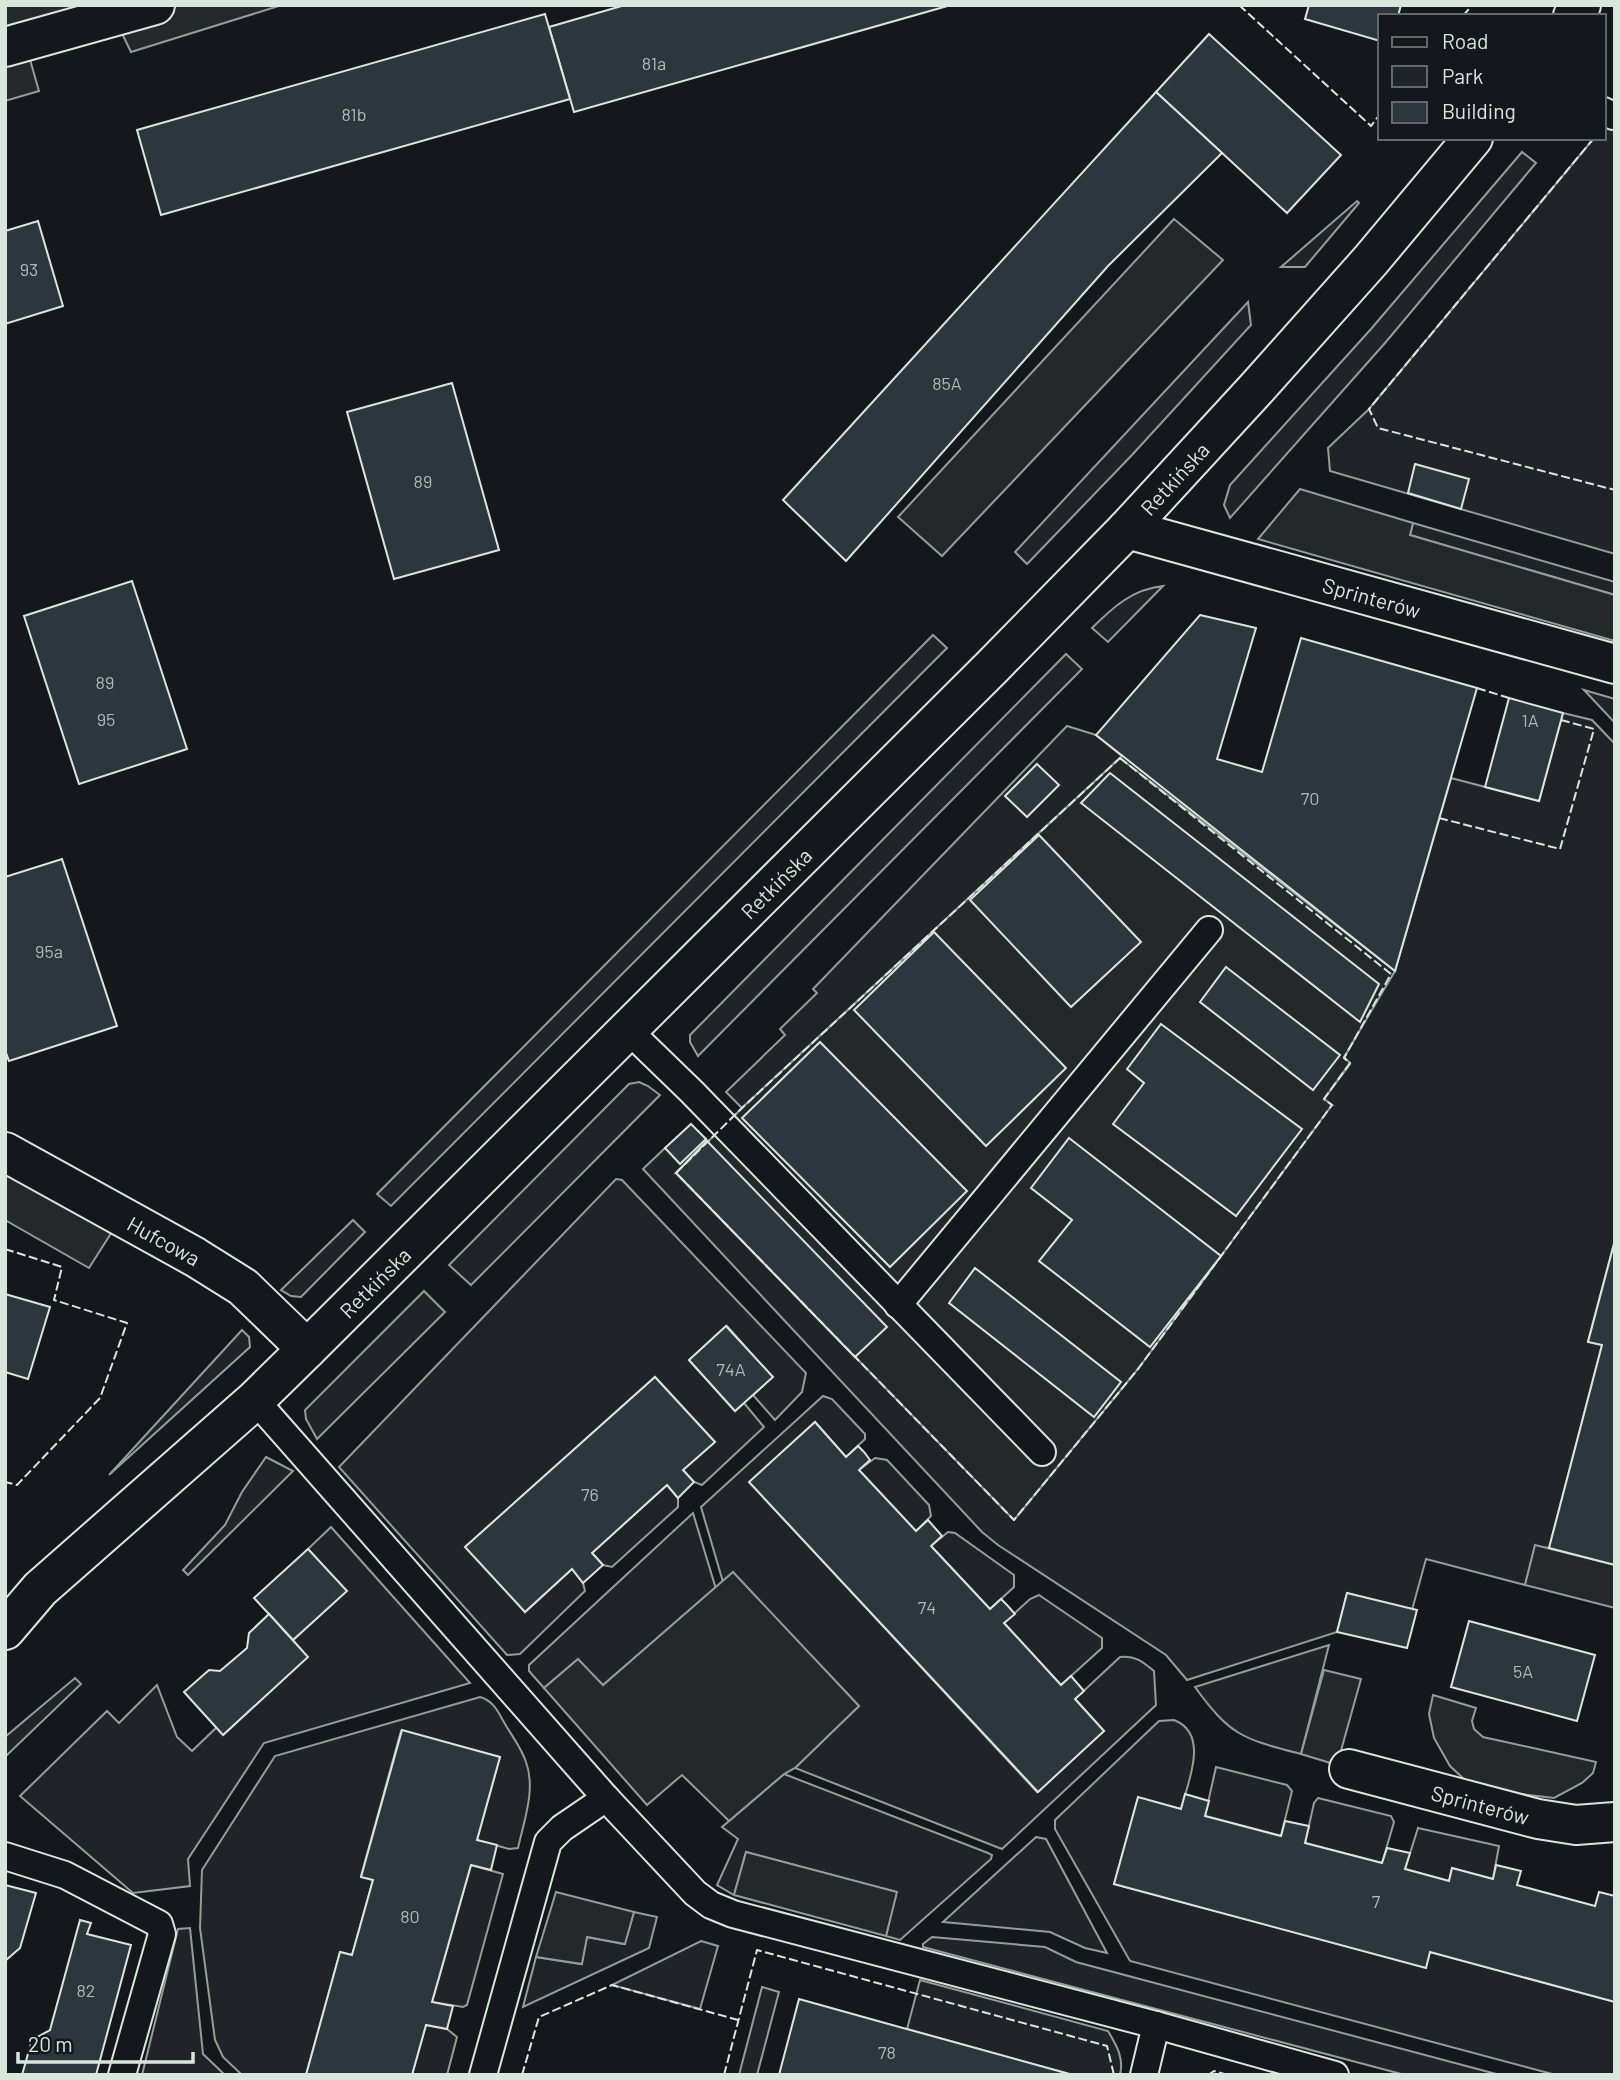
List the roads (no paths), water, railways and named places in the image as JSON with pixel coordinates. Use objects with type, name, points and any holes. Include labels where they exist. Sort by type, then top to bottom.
[{"type":"street","points":[[5,47],[155,5]]},
{"type":"street","name":"Retkińska","points":[[5,1630],[40,1589],[255,1400],[993,666],[1127,529],[1255,390],[1371,260],[1471,140]]},
{"type":"street","name":"Sprinterów","points":[[1127,529],[1615,664]]},
{"type":"street","name":"Hufcowa","points":[[5,1152],[195,1257],[243,1287],[307,1349]]},
{"type":"street","name":"Retkińska","points":[[5,1610],[40,1589]]},
{"type":"street","name":"Sprinterów","points":[[1349,1769],[1538,1819],[1576,1825],[1615,1822]]},
{"type":"lane","points":[[898,1306],[1209,930]]},
{"type":"lane","points":[[628,1030],[692,1092],[1042,1452]]},
{"type":"lane","points":[[255,1400],[606,1798],[695,1894],[711,1905],[733,1914],[1335,2075]]},
{"type":"lane","points":[[484,2075],[548,1842],[562,1828],[606,1798]]},
{"type":"lane","points":[[5,1856],[65,1875],[159,1924],[162,1934],[122,2075]]},
{"type":"lane","points":[[1144,2075],[1156,2025]]}]
